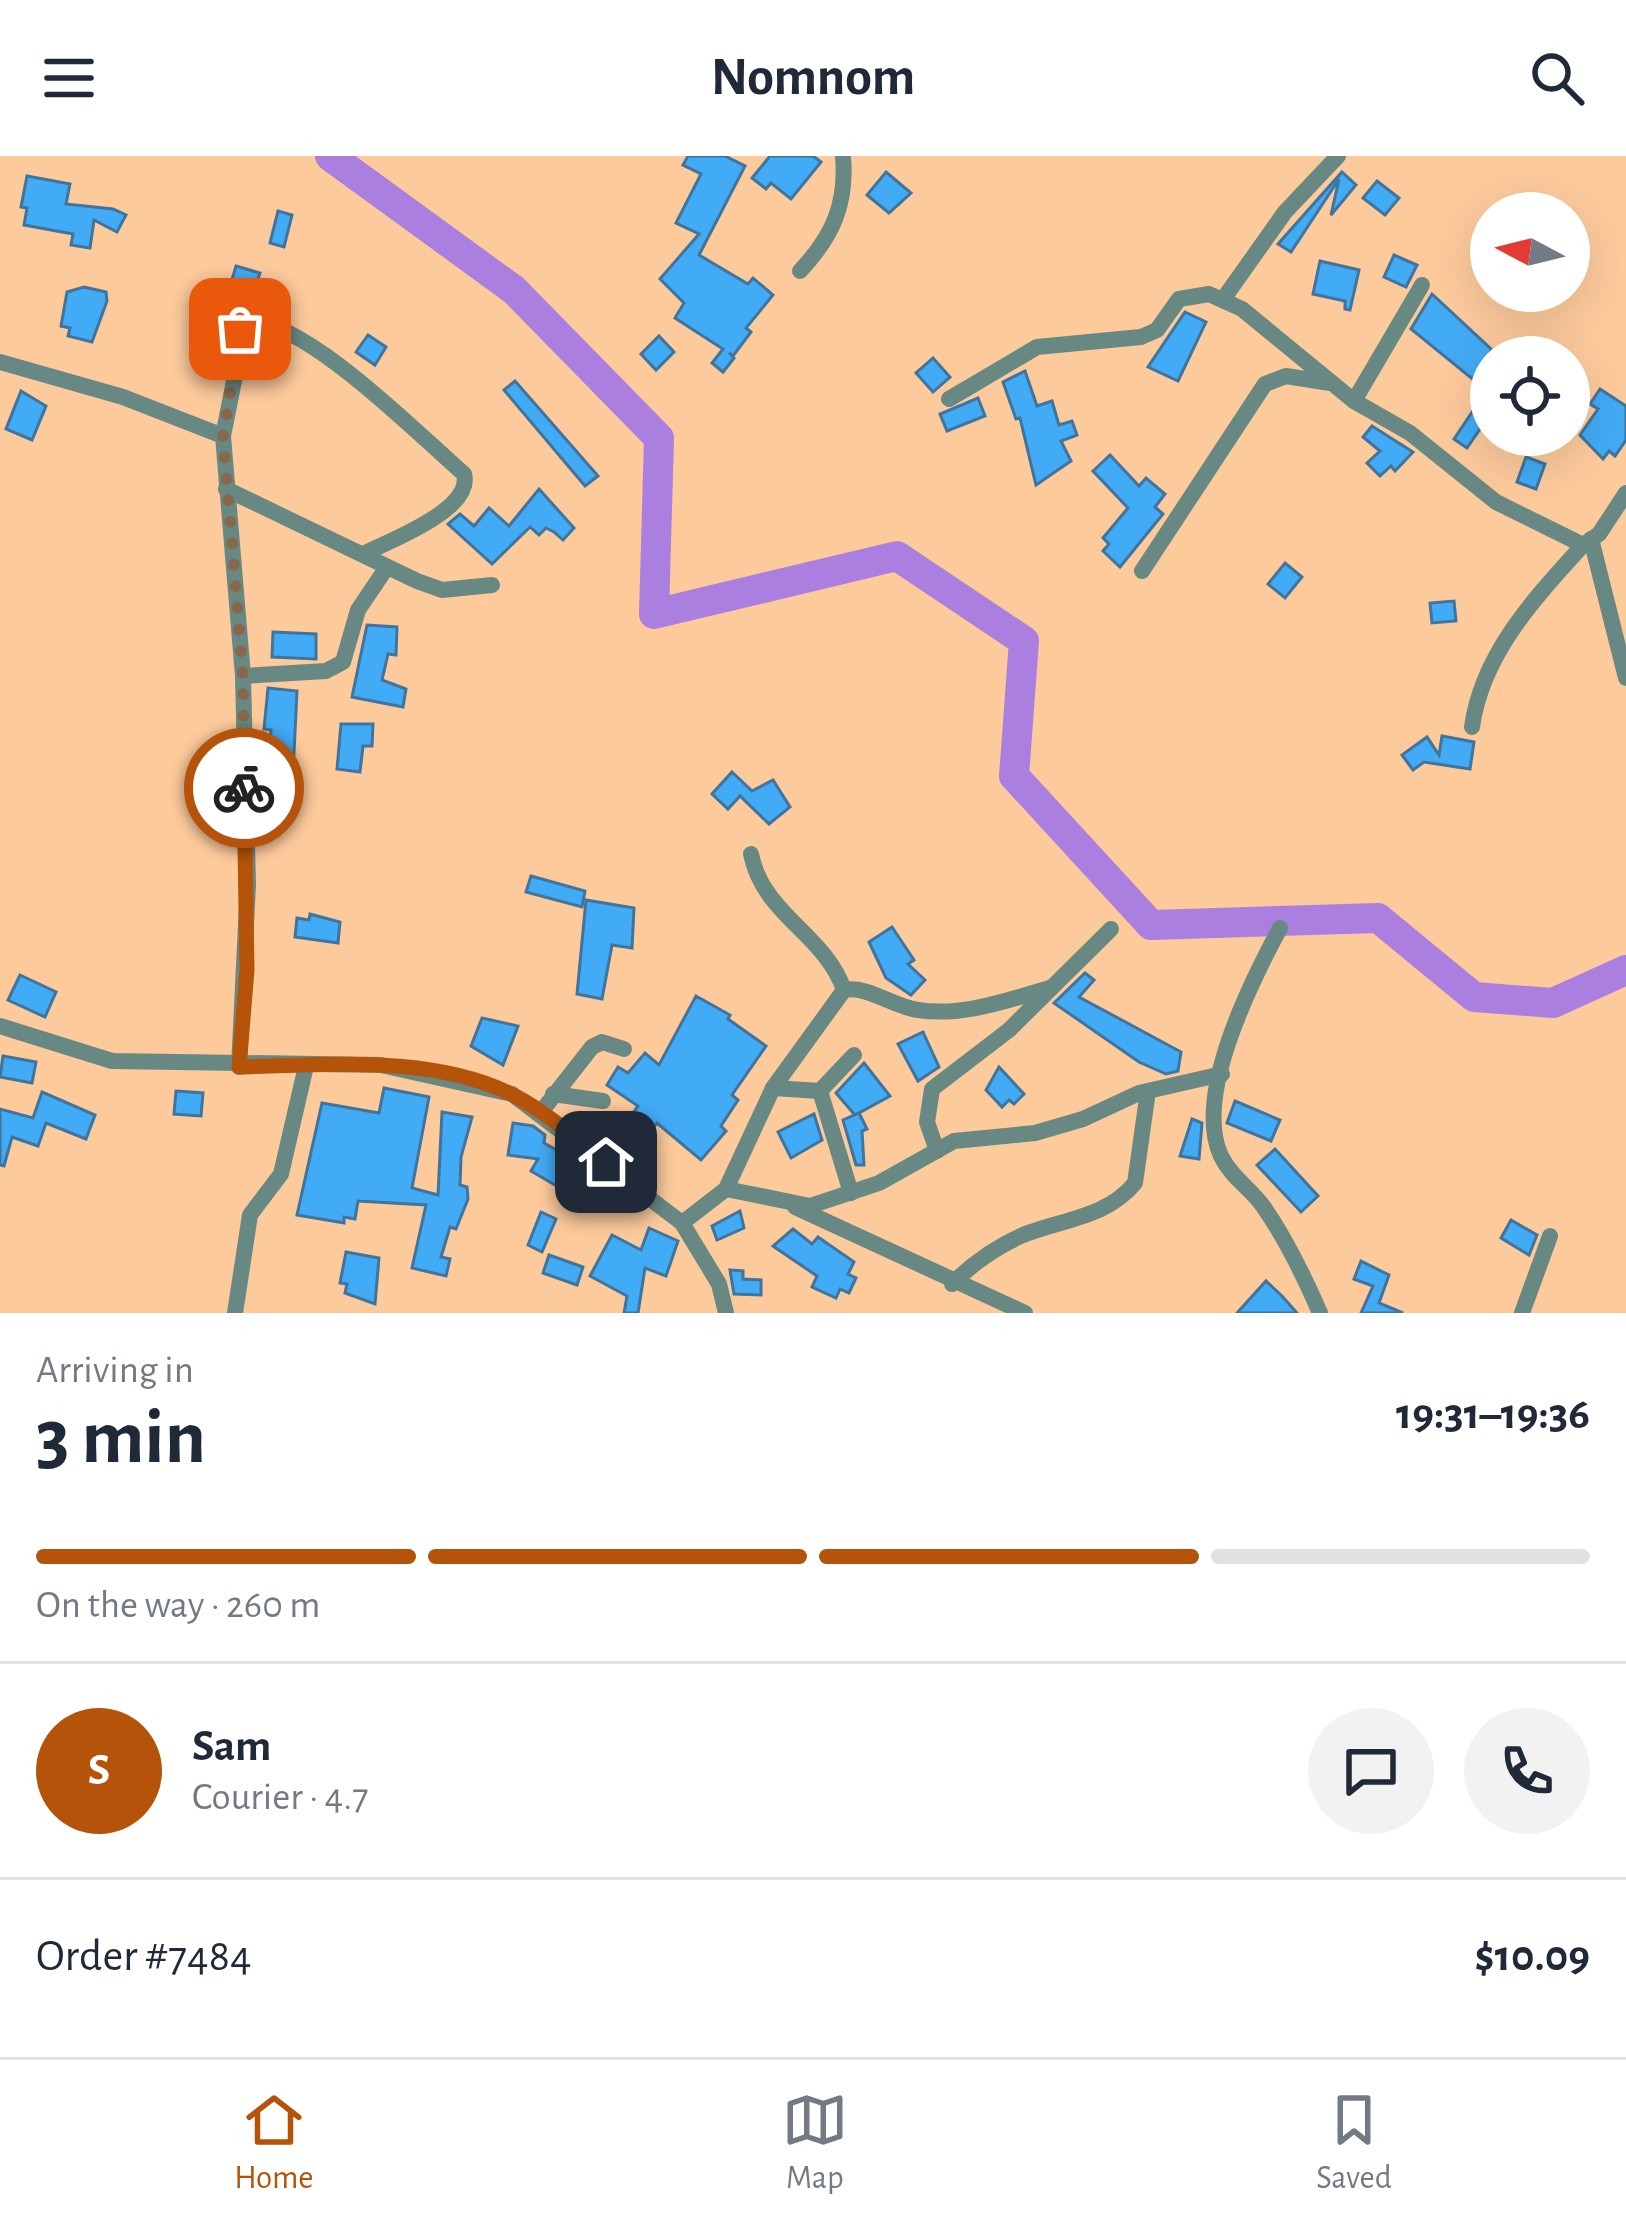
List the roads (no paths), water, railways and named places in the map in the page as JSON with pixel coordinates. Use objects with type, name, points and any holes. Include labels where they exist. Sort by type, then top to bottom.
[{"type":"street","points":[[800,271],[823,247],[837,218],[843,156]]},
{"type":"street","points":[[1223,298],[1285,212],[1338,156]]},
{"type":"street","points":[[1354,400],[1422,285]]},
{"type":"street","points":[[950,399],[1037,347],[1141,337],[1157,330],[1188,295],[1223,298],[1260,320],[1354,400],[1410,433],[1496,502],[1587,542]]},
{"type":"street","points":[[239,1067],[248,927],[243,676],[223,436],[246,321],[289,334],[339,365],[464,474],[464,492],[440,514],[363,554]]},
{"type":"street","points":[[0,362],[123,397],[223,436]]},
{"type":"street","points":[[1142,572],[1265,384],[1286,376],[1333,383]]},
{"type":"street","points":[[226,489],[442,590],[492,585]]},
{"type":"street","points":[[1472,728],[1477,692],[1491,660],[1587,542],[1623,506]]},
{"type":"street","points":[[1587,542],[1626,678]]},
{"type":"street","points":[[243,676],[326,671],[343,662],[358,610],[388,567]]},
{"type":"street","points":[[751,854],[765,896],[837,969],[844,990]]},
{"type":"street","points":[[1280,928],[1251,979],[1213,1112],[1222,1159],[1274,1223],[1320,1313]]},
{"type":"street","points":[[937,1150],[927,1122],[932,1089],[1009,1030],[1112,929]]},
{"type":"street","points":[[682,1222],[726,1189],[773,1088],[844,990],[853,988],[901,1007],[946,1013],[1050,988]]},
{"type":"street","points":[[0,1026],[112,1061],[239,1067],[381,1065],[512,1094],[682,1222],[719,1284],[726,1313]]},
{"type":"street","points":[[541,1112],[592,1047],[602,1042],[624,1049]]},
{"type":"street","points":[[820,1091],[854,1055]]},
{"type":"street","points":[[235,1313],[250,1215],[281,1174],[306,1066]]},
{"type":"street","points":[[794,1207],[851,1193],[974,1135],[1035,1133],[1148,1091],[1222,1074]]},
{"type":"street","points":[[773,1088],[820,1091]]},
{"type":"street","points":[[820,1091],[851,1193]]},
{"type":"street","points":[[952,1284],[1012,1240],[1089,1216],[1126,1193],[1135,1183],[1148,1091]]},
{"type":"street","points":[[554,1094],[603,1101]]},
{"type":"street","points":[[726,1189],[794,1207],[952,1284],[1025,1313]]},
{"type":"street","points":[[1522,1313],[1550,1236]]},
{"type":"waterway","points":[[330,156],[514,290],[659,438],[654,614],[897,556],[1024,641],[1014,776],[1151,925],[1378,918],[1474,997],[1553,1003],[1626,970]]}]
